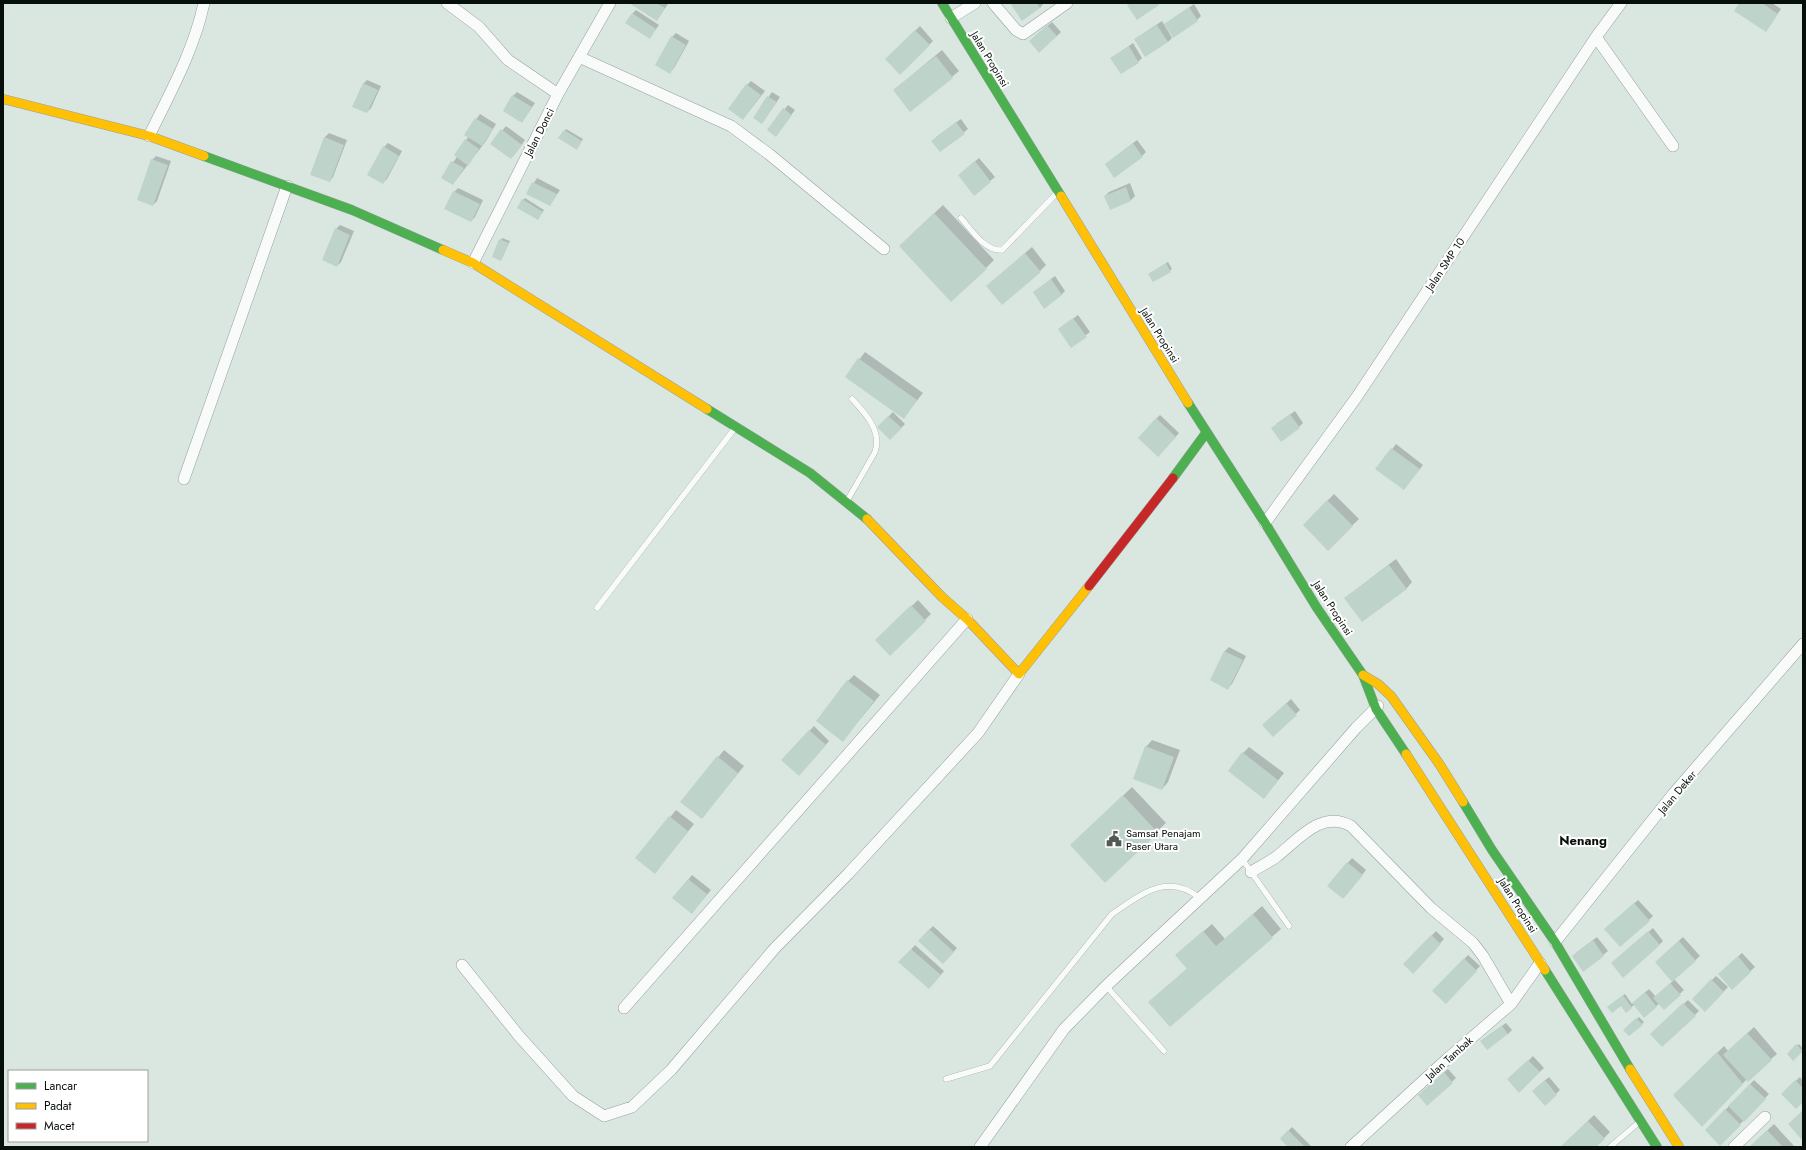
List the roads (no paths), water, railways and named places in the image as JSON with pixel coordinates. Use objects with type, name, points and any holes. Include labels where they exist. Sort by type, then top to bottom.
[{"type":"main road","name":"Jalan Propinsi","points":[[942,3],[1206,433],[1265,522],[1317,608],[1364,675],[1378,684],[1391,696],[1440,765],[1492,850],[1555,942],[1637,1081],[1680,1147]]},
{"type":"main road","points":[[3,99],[149,136],[352,210],[473,263],[810,473],[867,519],[1019,674],[1119,548],[1206,433]]},
{"type":"main road","name":"Jalan Propinsi","points":[[1364,675],[1366,685],[1376,708],[1432,792],[1657,1147]]},
{"type":"street","points":[[149,136],[181,71],[199,24],[204,3]]},
{"type":"street","points":[[447,3],[478,27],[508,60],[558,94]]},
{"type":"street","name":"Jalan Donci","points":[[473,263],[558,94],[610,3]]},
{"type":"street","points":[[951,18],[975,3]]},
{"type":"street","points":[[993,3],[1016,30],[1019,33],[1024,34],[1067,3]]},
{"type":"street","name":"Jalan SMP 10","points":[[1265,522],[1356,398],[1596,37],[1622,3]]},
{"type":"street","points":[[1596,37],[1673,146]]},
{"type":"street","points":[[579,57],[731,126],[769,154],[884,248]]},
{"type":"street","points":[[184,479],[287,186]]},
{"type":"street","points":[[624,1008],[966,619]]},
{"type":"street","name":"Jalan Deker","points":[[1555,942],[1674,794],[1803,644]]},
{"type":"street","points":[[462,964],[519,1036],[573,1096],[604,1116],[632,1107],[671,1070],[775,948],[848,874],[978,732],[1019,674]]},
{"type":"street","points":[[980,1147],[1064,1029],[1106,986],[1242,858],[1356,728],[1376,708],[1391,696]]},
{"type":"street","points":[[1252,872],[1275,858],[1303,833],[1328,821],[1342,821],[1351,826],[1431,908],[1473,943],[1483,956],[1511,1004]]},
{"type":"street","name":"Jalan Tambak","points":[[1351,1147],[1447,1059],[1511,1004],[1540,963]]},
{"type":"street","points":[[1734,1147],[1765,1117]]},
{"type":"lane","points":[[961,218],[989,248],[996,251],[1002,250],[1058,192]]},
{"type":"lane","points":[[846,502],[875,452],[878,443],[868,417],[852,399]]},
{"type":"lane","points":[[597,608],[736,426]]},
{"type":"lane","points":[[1242,858],[1288,926]]},
{"type":"lane","points":[[946,1079],[990,1066],[1112,914],[1136,897],[1162,886],[1178,885],[1189,889],[1200,898]]},
{"type":"lane","points":[[1106,986],[1164,1051]]},
{"type":"lane","points":[[1610,1147],[1640,1120]]},
{"type":"place","name":"Samsat Penajam Paser Utara","points":[[1114,839]]},
{"type":"district","name":"Nenang","points":[[1583,840]]}]
